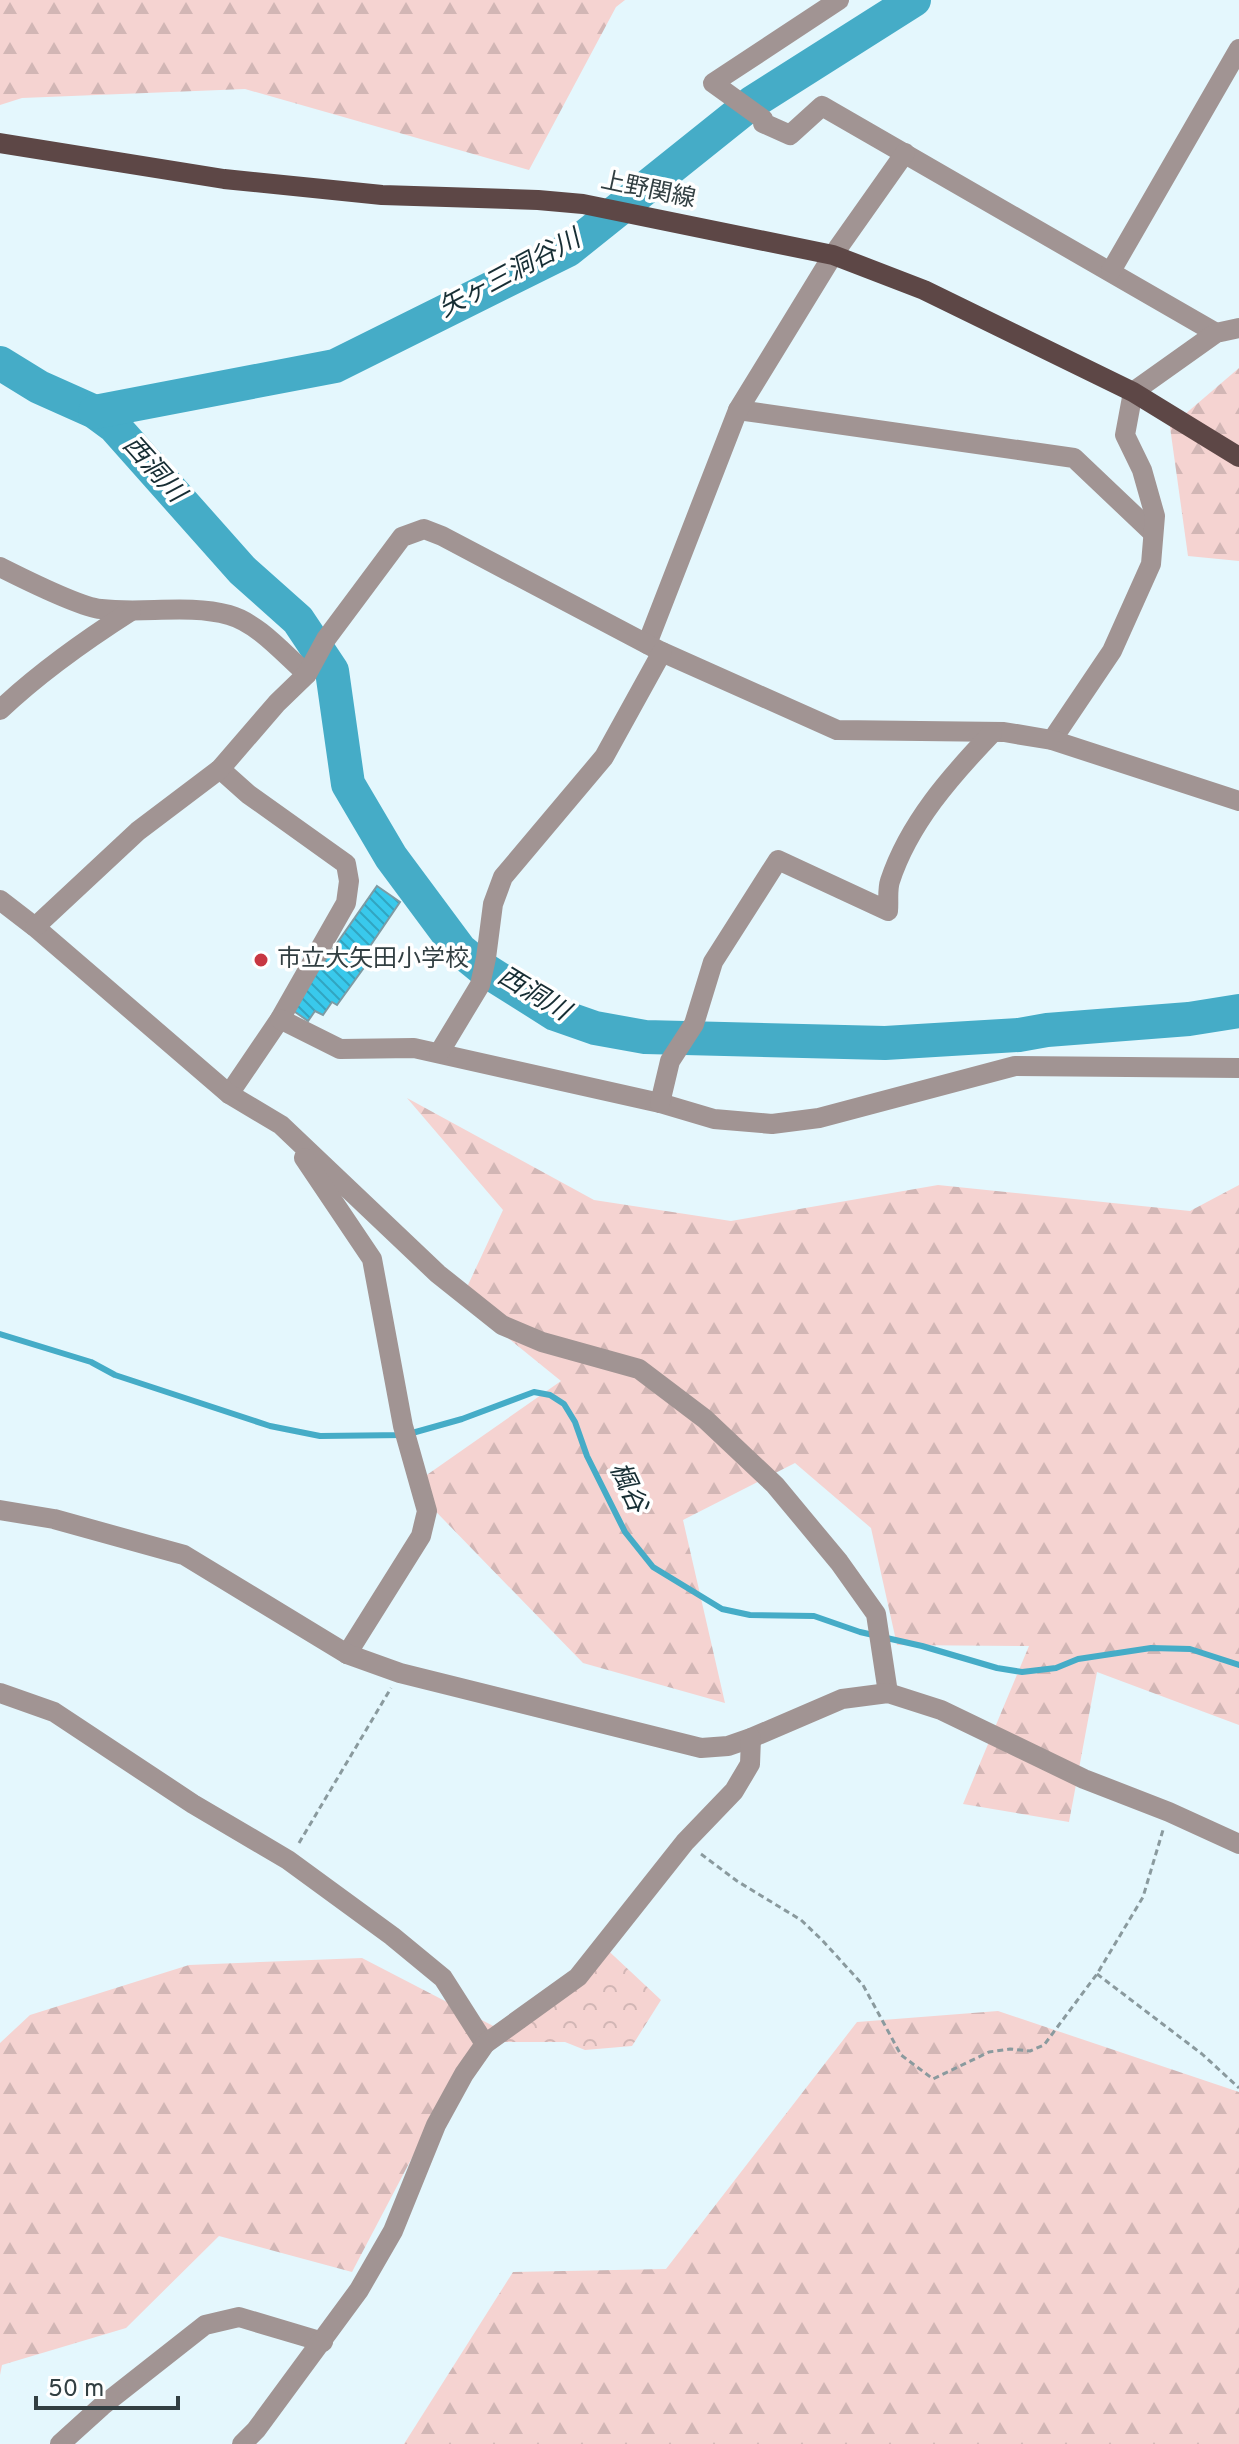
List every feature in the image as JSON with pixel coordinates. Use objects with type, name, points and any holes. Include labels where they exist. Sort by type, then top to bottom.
[{"type":"main road","name":"上野関線","points":[[0,143],[224,179],[382,195],[583,204],[833,255],[924,290],[1133,392],[1239,457]]},
{"type":"street","points":[[839,0],[713,83],[763,119],[763,123],[790,135],[822,106],[1216,333]]},
{"type":"street","points":[[1111,271],[1239,49]]},
{"type":"street","points":[[439,1053],[480,985],[493,904],[503,877],[604,757],[655,648],[738,410],[833,255],[905,153]]},
{"type":"street","points":[[1052,740],[1112,651],[1151,564],[1155,516],[1145,481],[1125,435],[1133,392],[1216,333],[1239,328]]},
{"type":"street","points":[[738,410],[1074,458],[1153,533]]},
{"type":"street","points":[[35,927],[138,831],[220,769],[307,673],[326,639],[402,537],[424,529],[655,648],[837,730],[992,733],[1052,740],[1239,801]]},
{"type":"street","points":[[0,567],[97,609],[178,609],[230,615],[252,627],[307,673]]},
{"type":"street","points":[[0,710],[72,649],[131,611]]},
{"type":"street","points":[[660,1103],[670,1061],[694,1024],[713,962],[778,860],[888,911],[889,883],[908,842],[944,783],[992,733]]},
{"type":"street","points":[[220,769],[248,794],[346,864],[349,881],[346,903],[280,1019],[229,1094]]},
{"type":"street","points":[[0,900],[229,1094],[281,1125],[438,1274],[502,1325],[542,1342],[639,1369],[705,1419],[775,1485],[839,1562],[876,1614],[888,1693]]},
{"type":"street","points":[[280,1019],[340,1049],[414,1048],[660,1103],[714,1119],[772,1124],[819,1118],[1015,1066],[1239,1068]]},
{"type":"street","points":[[281,1125],[372,1259],[403,1426],[427,1511],[421,1536],[347,1654]]},
{"type":"street","points":[[0,1510],[54,1519],[184,1555],[347,1654],[400,1673],[701,1748],[728,1746],[842,1699],[888,1693],[941,1710],[1084,1779],[1169,1812],[1239,1844]]},
{"type":"street","points":[[0,1693],[54,1712],[193,1804],[288,1860],[392,1936],[443,1978],[485,2044]]},
{"type":"street","points":[[242,2444],[323,2342],[359,2290],[393,2231],[436,2125],[464,2074],[485,2044],[578,1977],[685,1842],[734,1791],[750,1764],[751,1738]]},
{"type":"street","points":[[60,2444],[102,2406],[205,2325],[239,2317],[323,2342]]},
{"type":"path","points":[[288,1860],[400,1673]]},
{"type":"path","points":[[685,1842],[737,1881],[801,1920],[822,1940],[863,1985],[901,2055],[933,2079],[989,2052],[1010,2049],[1030,2051],[1044,2045],[1097,1974],[1143,1897],[1169,1812]]},
{"type":"path","points":[[1097,1974],[1202,2054],[1239,2088]]},
{"type":"green space","points":[[0,0],[625,0],[616,7],[529,170],[245,89],[22,98],[0,105]]},
{"type":"green space","points":[[1239,368],[1239,561],[1188,556],[1170,427]]},
{"type":"green space","points":[[407,1098],[594,1200],[731,1221],[938,1185],[1190,1211],[1239,1185],[1239,1725],[1097,1672],[1069,1822],[963,1804],[1029,1646],[897,1645],[871,1528],[795,1463],[683,1520],[725,1703],[583,1663],[411,1486],[561,1381],[461,1300],[503,1210]]},
{"type":"green space","points":[[599,1942],[661,2000],[632,2046],[585,2050],[565,2042],[495,2042],[573,1974]]},
{"type":"green space","points":[[362,1958],[501,2030],[458,2070],[352,2272],[219,2236],[126,2328],[2,2365],[0,2375],[0,2043],[30,2015],[189,1965]]},
{"type":"green space","points":[[998,2011],[1239,2092],[1239,2444],[404,2444],[513,2272],[666,2269],[857,2022]]},
{"type":"building","points":[[377,886],[400,902],[362,958],[368,962],[337,1005],[332,1002],[323,1015],[315,1011],[308,1021],[291,1009]]},
{"type":"waterway","name":"矢ヶ三洞谷川","points":[[95,412],[335,366],[568,250],[753,102],[914,0]]},
{"type":"waterway","name":"西洞川","points":[[0,363],[39,387],[95,412],[114,426],[242,570],[298,620],[332,671],[348,784],[391,857],[460,950],[482,968],[555,1014],[595,1028],[645,1037],[885,1043],[1019,1035],[1189,1019],[1239,1011]]},
{"type":"waterway","name":"楓谷","points":[[0,1334],[91,1362],[115,1375],[270,1426],[320,1436],[405,1435],[462,1419],[534,1392],[550,1395],[564,1404],[575,1422],[587,1456],[625,1532],[653,1567],[722,1609],[750,1615],[814,1616],[860,1632],[1022,1672],[1056,1668],[1078,1659],[1151,1648],[1190,1649],[1239,1665]]},
{"type":"place","name":"市立大矢田小学校","points":[[261,960]]}]
